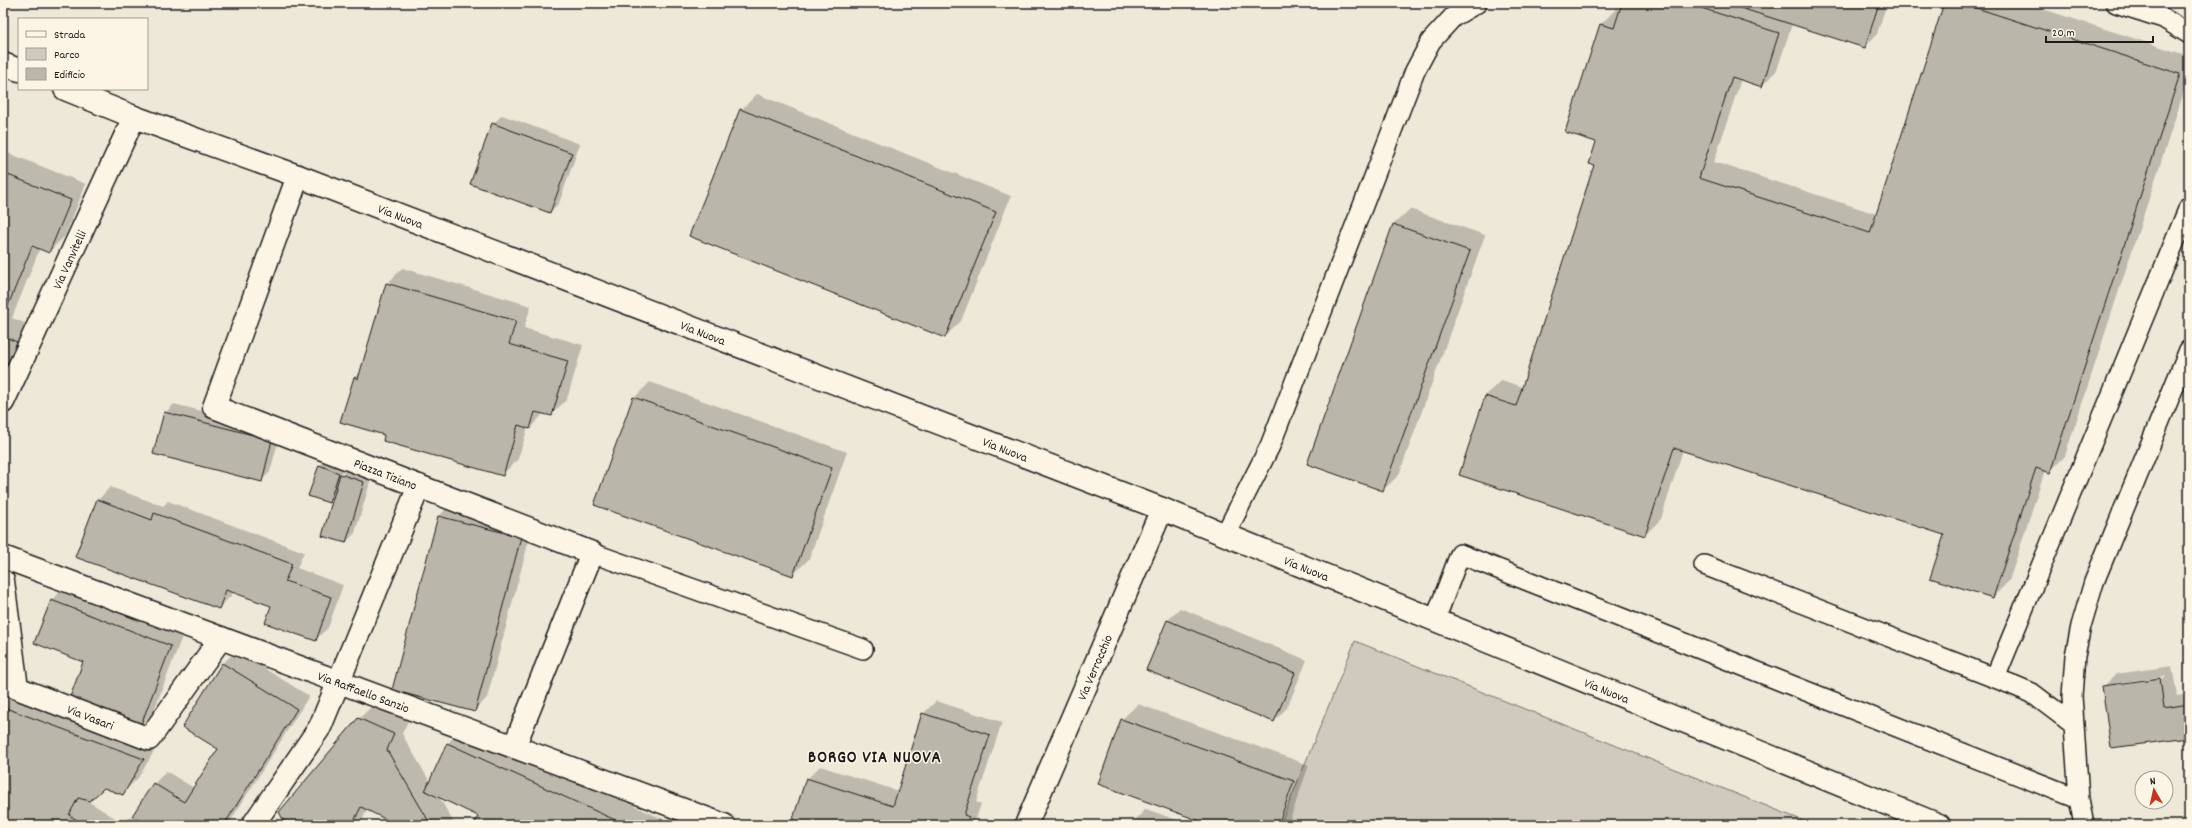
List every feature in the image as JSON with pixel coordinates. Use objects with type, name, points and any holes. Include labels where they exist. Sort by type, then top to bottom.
[{"type":"street","points":[[3,64],[18,70]]},
{"type":"street","name":"Via Nuova","points":[[67,90],[134,117],[298,176],[1162,509],[1939,825]]},
{"type":"street","name":"Via Vanvitelli","points":[[3,402],[134,117]]},
{"type":"street","name":"Piazza Tiziano","points":[[298,176],[214,407],[592,553]]},
{"type":"street","points":[[253,825],[320,727],[337,681],[419,486]]},
{"type":"street","name":"Via Verrocchio","points":[[1026,825],[1162,509]]},
{"type":"street","points":[[514,747],[592,553]]},
{"type":"street","name":"Via Raffaello Sanzio","points":[[3,557],[724,825]]},
{"type":"street","name":"Via Vasari","points":[[3,581],[17,688],[150,739],[222,638]]},
{"type":"lane","points":[[1225,535],[1270,446],[1415,71],[1432,41],[1453,17],[1477,3]]},
{"type":"lane","points":[[2116,3],[2163,18],[2189,34]]},
{"type":"lane","points":[[1995,678],[2189,207]]},
{"type":"lane","points":[[2084,825],[2079,798],[2073,724],[2072,696],[2075,656],[2088,602],[2189,350]]},
{"type":"lane","points":[[592,553],[863,649]]},
{"type":"lane","points":[[1435,620],[1460,554],[2079,798]]},
{"type":"lane","points":[[1704,565],[2032,693],[2073,724]]},
{"type":"green space","points":[[1355,641],[1814,825],[1280,825]]},
{"type":"building","points":[[1622,3],[1686,3],[1779,33],[1762,87],[1732,77],[1699,178],[1870,233],[1944,3],[1961,3],[2180,74],[2050,473],[2036,468],[1993,598],[1930,578],[1944,535],[1674,448],[1645,536],[1459,475],[1485,396],[1516,406],[1594,165],[1589,164],[1596,142],[1565,132],[1600,24],[1614,28]]},
{"type":"building","points":[[1725,3],[1879,3],[1865,48]]},
{"type":"building","points":[[740,109],[996,212],[945,338],[689,236]]},
{"type":"building","points":[[492,123],[572,153],[550,213],[470,184]]},
{"type":"building","points":[[3,173],[71,200],[49,253],[32,246],[3,318]]},
{"type":"building","points":[[1393,224],[1470,251],[1383,491],[1307,464]]},
{"type":"building","points":[[386,283],[516,321],[509,344],[568,361],[552,416],[535,412],[530,429],[518,425],[503,476],[383,441],[384,435],[340,422],[354,377],[358,379]]},
{"type":"building","points":[[3,336],[17,342],[3,375]]},
{"type":"building","points":[[633,397],[832,468],[793,576],[594,505]]},
{"type":"building","points":[[164,412],[272,440],[262,482],[153,454]]},
{"type":"building","points":[[319,465],[339,473],[329,503],[308,496]]},
{"type":"building","points":[[340,474],[364,482],[346,543],[322,536]]},
{"type":"building","points":[[97,499],[152,520],[154,513],[292,564],[285,581],[331,597],[316,641],[265,623],[271,606],[226,590],[219,609],[75,557]]},
{"type":"building","points":[[438,516],[521,537],[475,712],[392,690]]},
{"type":"building","points":[[51,600],[171,646],[140,727],[69,700],[83,662],[34,643]]},
{"type":"building","points":[[1167,620],[1295,673],[1274,722],[1146,670]]},
{"type":"building","points":[[222,663],[297,709],[224,825],[147,825],[132,816],[153,783],[184,802],[218,749],[182,727]]},
{"type":"building","points":[[2160,678],[2164,708],[2189,704],[2189,738],[2111,748],[2102,686]]},
{"type":"building","points":[[3,707],[144,759],[123,795],[104,788],[90,801],[78,798],[69,815],[85,825],[3,825]]},
{"type":"building","points":[[922,713],[990,735],[964,815],[969,817],[966,825],[920,825],[911,822],[910,825],[791,825],[806,778],[893,806]]},
{"type":"building","points":[[358,718],[394,734],[387,750],[431,825],[390,825],[387,820],[361,807],[352,825],[286,825],[279,812]]},
{"type":"building","points":[[1121,719],[1294,781],[1278,825],[1211,825],[1098,784]]},
{"type":"building","points":[[447,743],[626,825],[474,825],[478,816],[425,791]]},
{"type":"building","points":[[129,819],[139,825],[125,825]]},
{"type":"district","name":"BORGO VIA NUOVA","points":[[875,756]]}]
